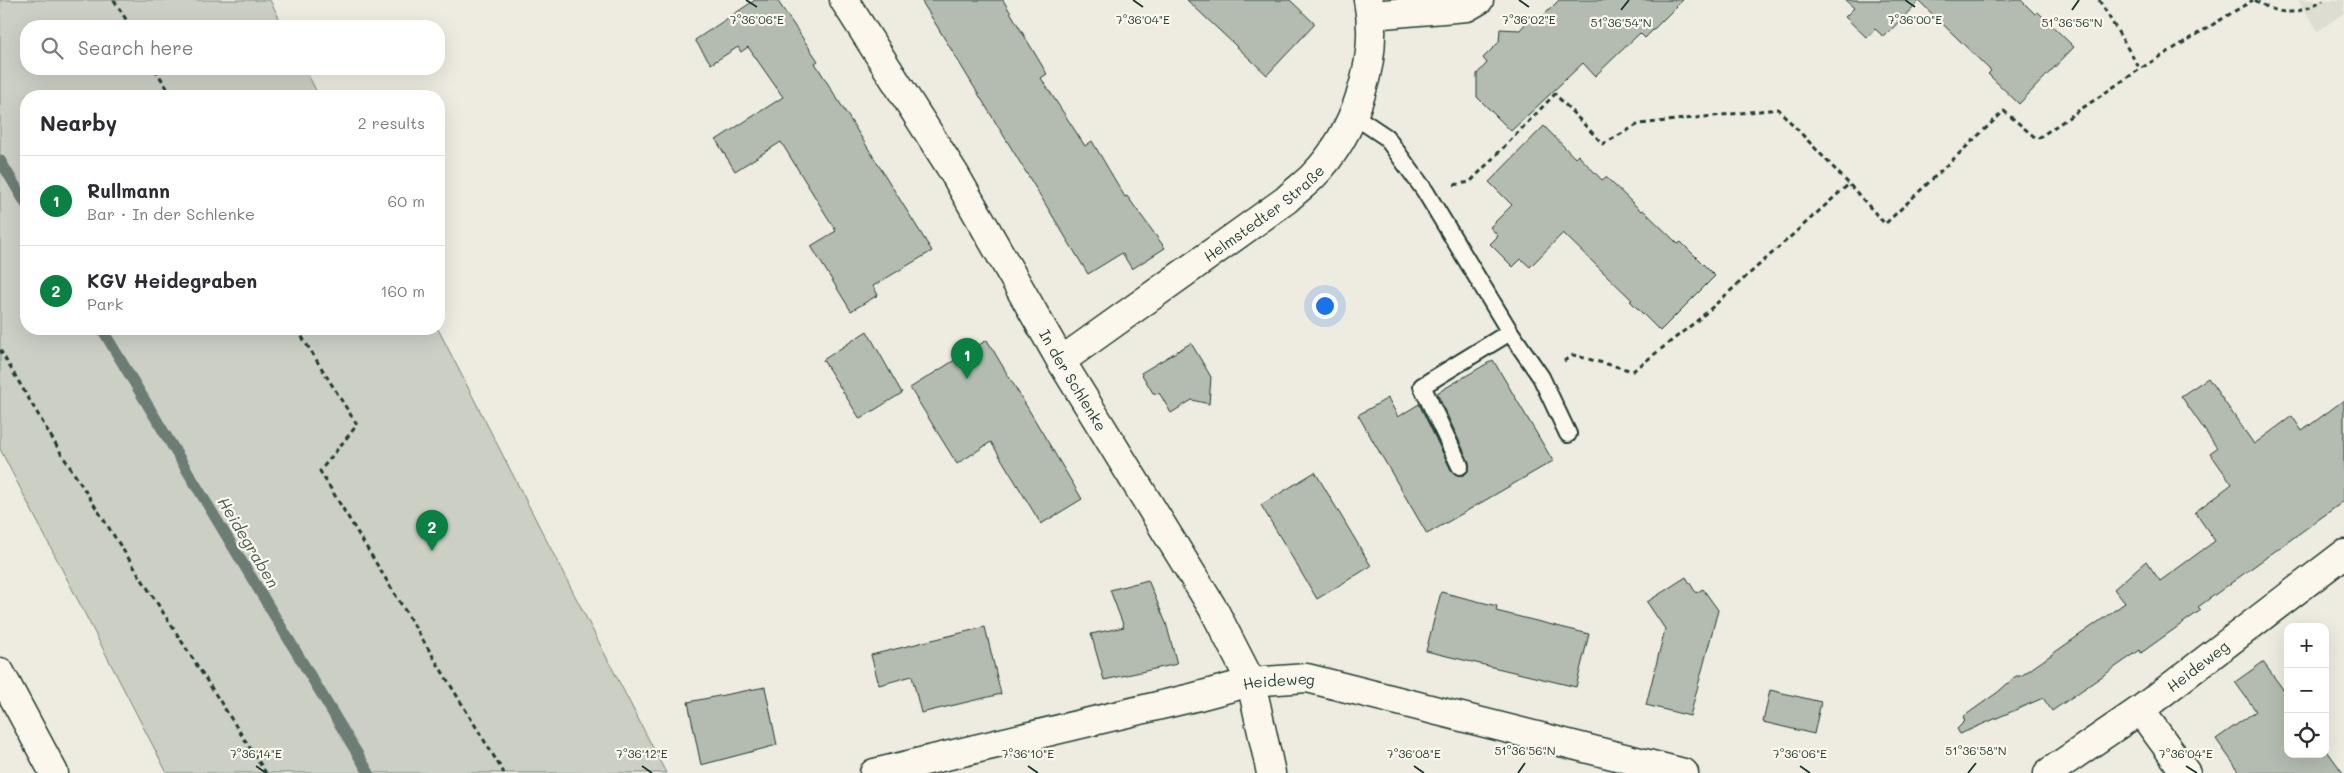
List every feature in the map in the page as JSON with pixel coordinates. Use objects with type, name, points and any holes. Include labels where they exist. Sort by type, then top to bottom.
[{"type":"street","name":"In der Schlenke","points":[[844,0],[954,173],[1061,361],[1214,610],[1251,682],[1271,773]]},
{"type":"street","points":[[1370,8],[1466,7],[1479,0]]},
{"type":"street","name":"Helmstedter Straße","points":[[1061,361],[1286,200],[1313,176],[1333,150],[1353,115],[1364,83],[1370,8]]},
{"type":"street","name":"Heideweg","points":[[2048,773],[2140,710],[2344,554]]},
{"type":"street","points":[[0,672],[54,773]]},
{"type":"street","name":"Heideweg","points":[[874,773],[1251,682],[1307,678],[1684,773]]},
{"type":"street","points":[[2140,710],[2186,773]]},
{"type":"lane","points":[[1353,115],[1386,137],[1425,192],[1510,332],[1541,377],[1568,434]]},
{"type":"lane","points":[[1460,466],[1422,386],[1510,332]]},
{"type":"path","points":[[114,0],[126,20]]},
{"type":"path","points":[[2099,0],[2140,69]]},
{"type":"path","points":[[1425,192],[1470,182],[1555,94],[1603,144],[1639,124],[1778,109],[1885,224],[2004,111],[2037,139],[2140,69],[2254,0],[2269,9],[2284,13],[2300,11],[2323,0]]},
{"type":"path","points":[[159,75],[168,90]]},
{"type":"path","points":[[1541,377],[1573,356],[1633,371],[1698,320],[1849,184]]},
{"type":"path","points":[[301,335],[357,424],[320,471],[504,773]]},
{"type":"path","points":[[0,350],[59,450],[266,773]]},
{"type":"shaded area","points":[[0,0],[270,0],[280,20],[20,20],[20,75],[308,75],[316,90],[20,90],[20,335],[441,335],[666,773],[167,773],[0,449]]},
{"type":"shaded area","points":[[2298,0],[2344,0],[2344,13],[2318,31]]},
{"type":"building","points":[[755,0],[777,0],[818,61],[815,63],[932,251],[873,286],[878,295],[851,311],[811,246],[836,231],[781,142],[735,171],[716,140],[783,97],[748,47],[741,52],[738,47],[711,64],[695,40]]},
{"type":"building","points":[[921,0],[1003,0],[1047,74],[1041,78],[1085,146],[1092,141],[1125,197],[1127,196],[1165,248],[1132,269],[1122,253],[1088,274]]},
{"type":"building","points":[[1187,0],[1290,0],[1315,24],[1267,75]]},
{"type":"building","points":[[1559,0],[1683,0],[1645,38],[1640,33],[1595,76],[1583,63],[1511,131],[1477,97],[1477,74],[1487,63],[1483,58],[1499,42],[1500,29],[1520,30],[1530,18],[1541,18]]},
{"type":"building","points":[[1845,0],[2021,0],[2035,14],[2038,12],[2074,47],[2019,104],[1988,74],[1991,71],[1919,1],[1884,37],[1875,29],[1867,38],[1845,17],[1854,8]]},
{"type":"building","points":[[1544,126],[1575,158],[1578,155],[1602,180],[1606,177],[1678,244],[1681,242],[1715,276],[1660,331],[1630,301],[1632,300],[1563,233],[1530,267],[1521,259],[1513,267],[1490,244],[1498,236],[1490,227],[1512,205],[1489,182]]},
{"type":"building","points":[[867,331],[902,393],[860,419],[823,360]]},
{"type":"building","points":[[987,340],[1082,499],[1041,524],[991,442],[957,464],[910,388]]},
{"type":"building","points":[[1191,343],[1211,377],[1209,404],[1192,400],[1171,413],[1160,394],[1153,393],[1141,373]]},
{"type":"building","points":[[1493,360],[1553,461],[1427,534],[1358,415],[1388,398],[1398,417],[1419,404],[1451,470],[1455,474],[1464,475],[1468,471],[1469,462],[1437,393]]},
{"type":"building","points":[[2208,378],[2254,444],[2292,416],[2302,431],[2344,400],[2344,501],[2198,607],[2201,610],[2141,653],[2140,650],[2052,711],[2043,698],[1960,734],[1957,729],[1965,721],[1963,717],[1998,692],[2016,676],[2021,676],[2125,603],[2114,589],[2146,561],[2160,581],[2215,541],[2195,512],[2232,484],[2210,453],[2217,448],[2181,396]]},
{"type":"building","points":[[1315,472],[1371,566],[1317,599],[1261,505]]},
{"type":"building","points":[[1686,577],[1696,593],[1703,589],[1718,610],[1690,716],[1646,705],[1665,629],[1647,602]]},
{"type":"building","points":[[1148,580],[1166,623],[1177,664],[1104,680],[1091,634],[1124,627],[1110,590]]},
{"type":"building","points":[[1441,592],[1497,606],[1496,611],[1589,634],[1576,687],[1426,651]]},
{"type":"building","points":[[985,627],[1001,694],[921,713],[912,676],[879,685],[871,655]]},
{"type":"building","points":[[2263,662],[2284,691],[2284,758],[2329,758],[2329,754],[2343,773],[2240,773],[2216,739],[2256,711],[2235,682]]},
{"type":"building","points":[[765,687],[777,745],[701,765],[688,702]]},
{"type":"building","points":[[1770,690],[1821,702],[1814,734],[1763,722]]},
{"type":"waterway","name":"Heidegraben","points":[[0,160],[20,194]]},
{"type":"waterway","name":"Heidegraben","points":[[106,335],[369,773]]},
{"type":"place","name":"Rullmann","points":[[967,379]]},
{"type":"place","name":"KGV Heidegraben","points":[[432,551]]}]
